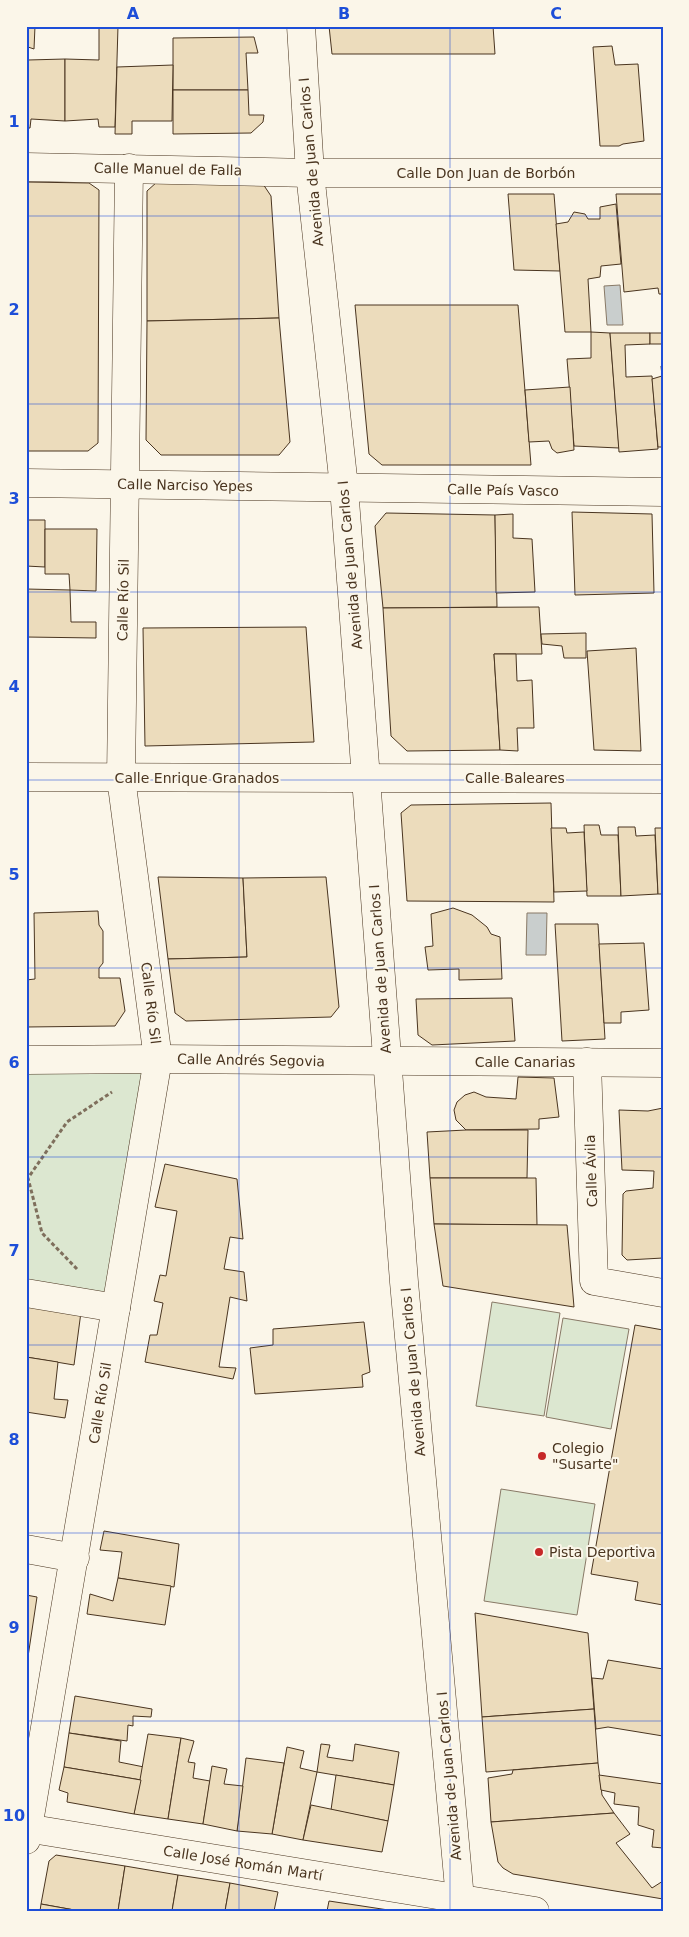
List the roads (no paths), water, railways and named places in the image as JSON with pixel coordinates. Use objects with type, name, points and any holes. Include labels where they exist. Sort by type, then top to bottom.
[{"type":"street","name":"Avenida de Juan Carlos I","points":[[301,26],[310,173],[344,487],[404,1282],[459,1905]]},
{"type":"street","name":"Calle Manuel de Falla","points":[[26,167],[310,173]]},
{"type":"street","name":"Calle Río Sil","points":[[27,1832],[75,1558],[158,1059],[121,778],[129,168]]},
{"type":"street","name":"Calle Don Juan de Borbón","points":[[310,173],[663,173]]},
{"type":"street","name":"Calle Narciso Yepes","points":[[26,483],[344,487]]},
{"type":"street","name":"Calle País Vasco","points":[[344,487],[663,492]]},
{"type":"street","name":"Calle Enrique Granados","points":[[26,777],[367,778]]},
{"type":"street","name":"Calle Baleares","points":[[367,778],[663,779]]},
{"type":"street","name":"Calle Andrés Segovia","points":[[26,1060],[158,1059],[387,1062]]},
{"type":"street","name":"Calle Canarias","points":[[387,1062],[663,1063]]},
{"type":"street","name":"Calle Ávila","points":[[587,1062],[594,1281],[663,1293]]},
{"type":"street","points":[[26,1293],[116,1308]]},
{"type":"street","points":[[26,1550],[75,1558]]},
{"type":"street","name":"Calle José Román Martí","points":[[27,1832],[459,1905],[535,1911]]},
{"type":"place","name":"Colegio \"Susarte\"","points":[[542,1456]]},
{"type":"place","name":"Pista Deportiva","points":[[539,1552]]}]
